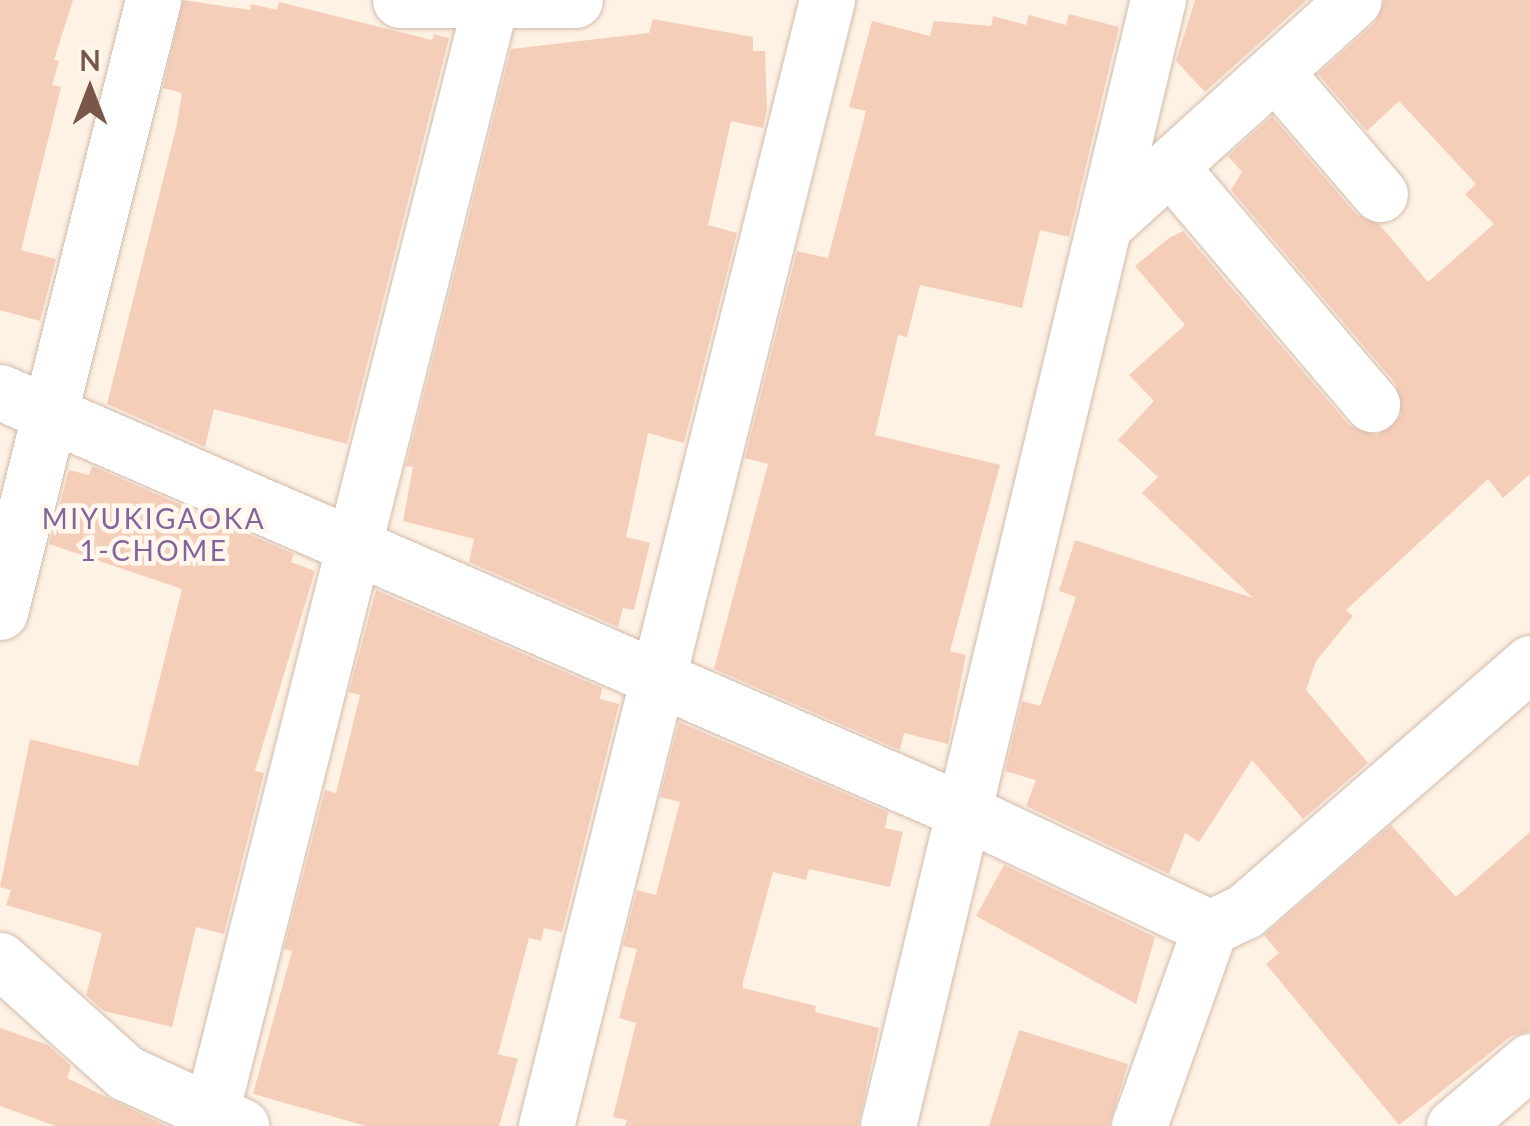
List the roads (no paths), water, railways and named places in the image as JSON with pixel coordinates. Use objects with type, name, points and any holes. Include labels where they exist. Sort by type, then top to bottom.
[{"type":"street","points":[[0,612],[153,0]]},
{"type":"street","points":[[400,0],[575,0]]},
{"type":"street","points":[[0,960],[126,1073],[226,1120],[354,550],[491,0]]},
{"type":"street","points":[[546,1126],[827,0]]},
{"type":"street","points":[[888,1126],[1108,222],[1158,0]]},
{"type":"street","points":[[1108,222],[1172,169],[1176,157],[1354,0]]},
{"type":"street","points":[[1274,72],[1380,194]]},
{"type":"street","points":[[1172,169],[1372,404]]},
{"type":"street","points":[[0,392],[354,550],[963,811],[1210,928]]},
{"type":"street","points":[[1138,1126],[1210,928],[1245,912],[1530,663]]},
{"type":"street","points":[[1454,1126],[1530,1061]]},
{"type":"district","name":"MIYUKIGAOKA 1-CHOME","points":[[154,534]]}]
